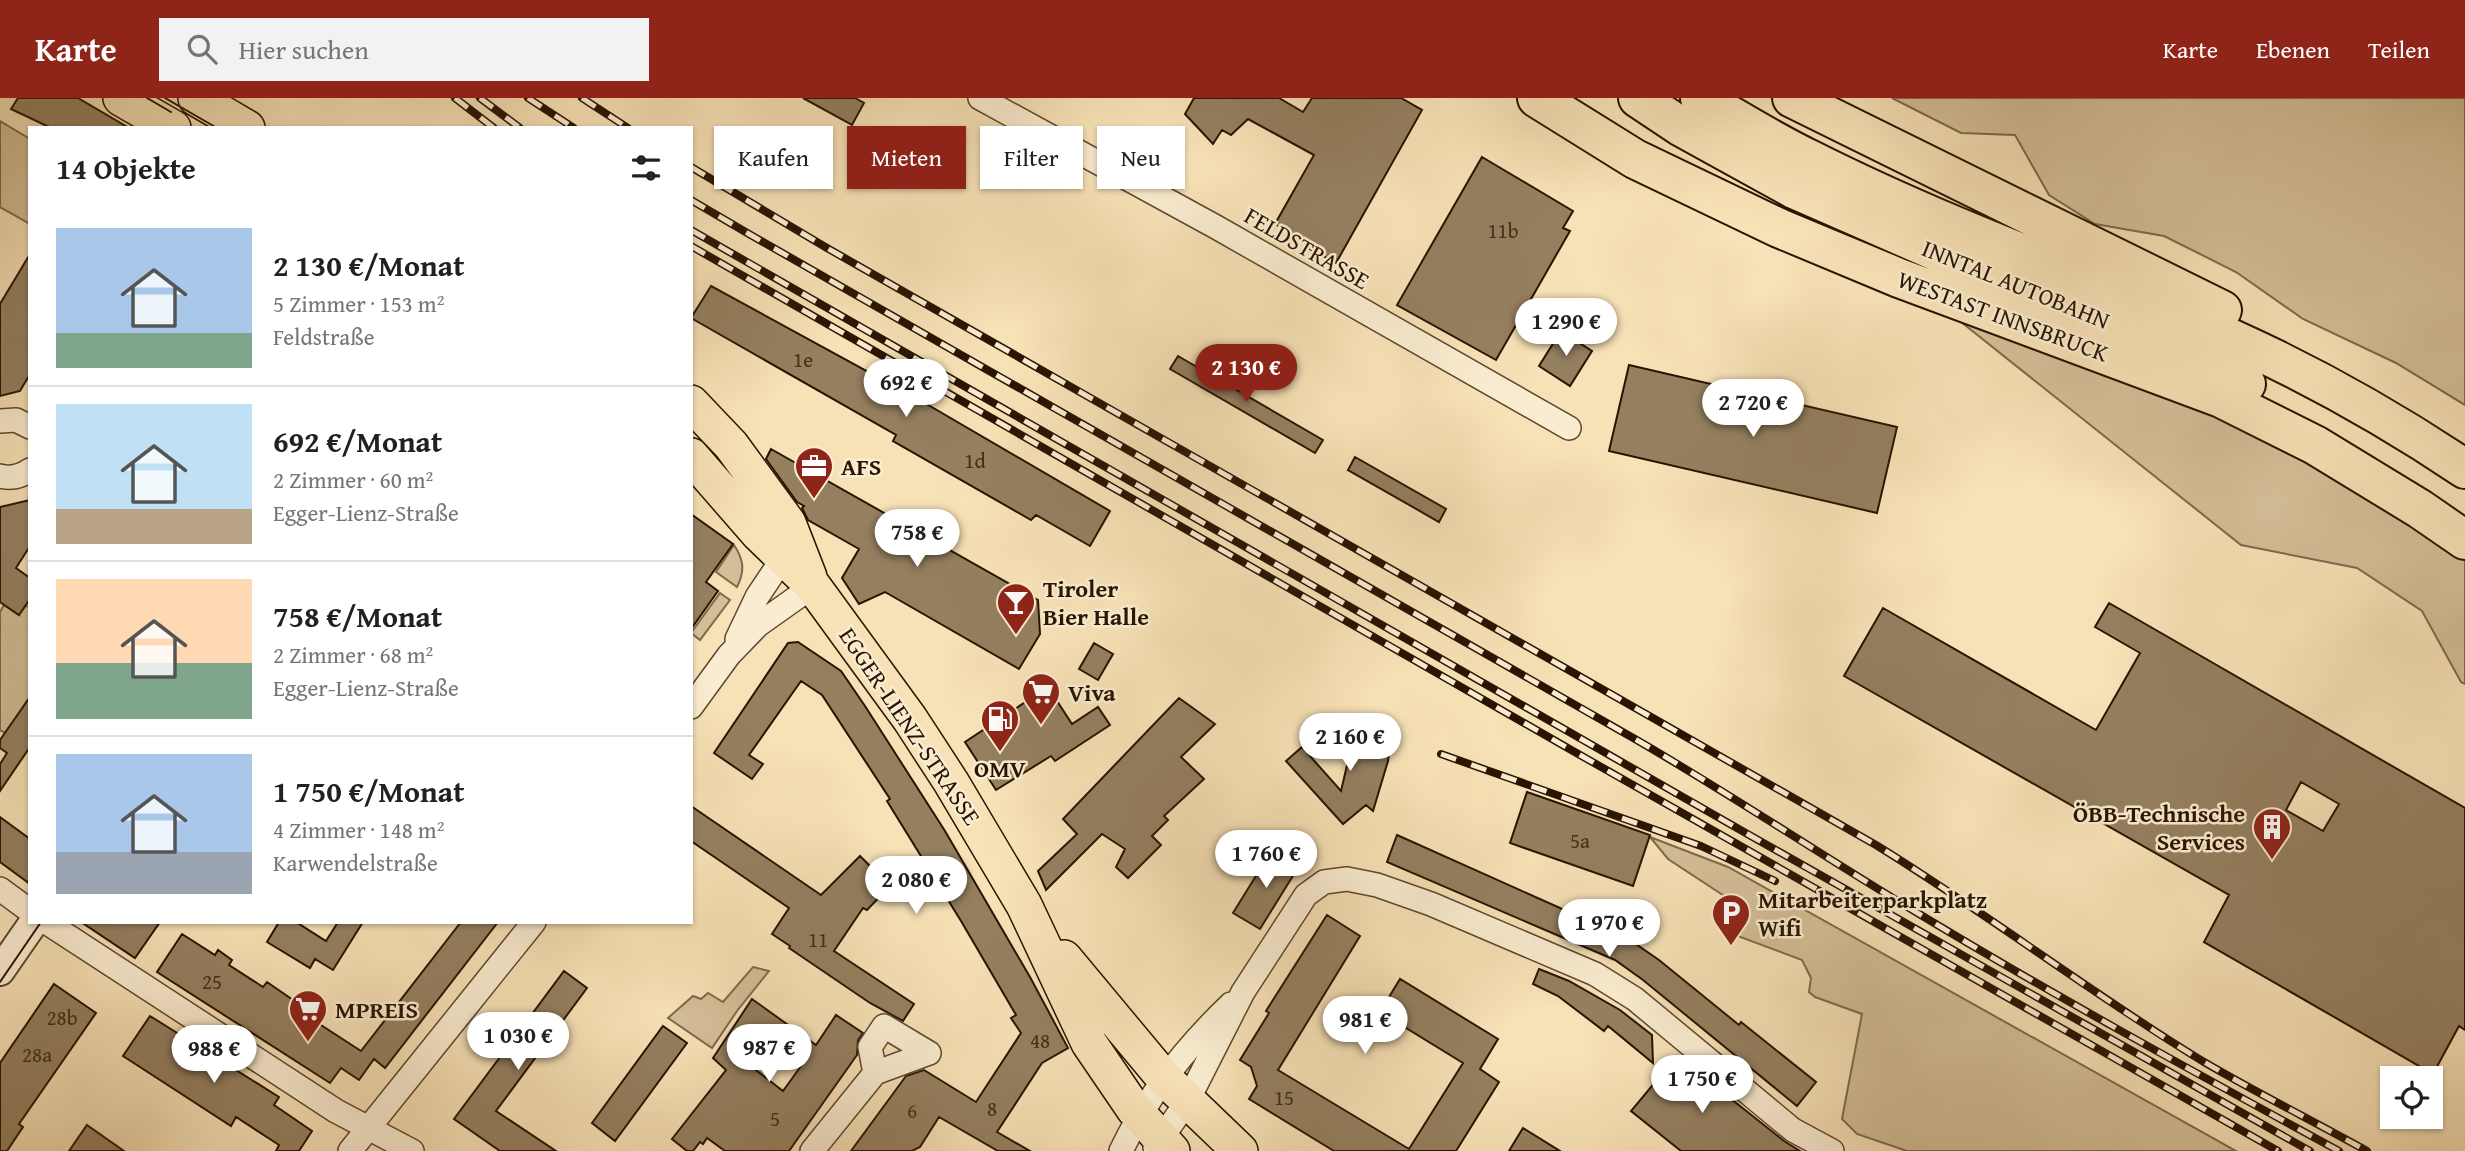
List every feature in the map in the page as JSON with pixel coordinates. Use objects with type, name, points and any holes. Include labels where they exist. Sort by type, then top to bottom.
[{"type":"highway","name":"WESTAST INNSBRUCK","points":[[1537,98],[1635,159],[1739,210],[1899,278],[2113,340],[2315,445],[2420,509],[2465,540]]},
{"type":"highway","name":"INNTAL AUTOBAHN","points":[[1638,98],[1680,126],[1794,189],[1983,272],[2113,340],[2198,360],[2330,426],[2465,514]]},
{"type":"highway","name":"INNTAL AUTOBAHN","points":[[1700,98],[1810,160],[1963,228],[2188,320],[2325,384],[2465,469]]},
{"type":"highway","points":[[1792,98],[2292,346],[2373,391],[2465,452]]},
{"type":"main road","points":[[121,98],[170,126]]},
{"type":"main road","points":[[195,98],[244,126]]},
{"type":"main road","name":"EGGER-LIENZ-STRASSE","points":[[695,416],[731,445],[788,523],[813,586]]},
{"type":"main road","name":"EGGER-LIENZ-STRASSE","points":[[693,458],[783,558],[813,586],[930,750],[1024,905],[1089,1043],[1156,1139]]},
{"type":"main road","name":"EGGER-LIENZ-STRASSE","points":[[1024,905],[1096,999],[1176,1090],[1240,1151]]},
{"type":"street","name":"FELDSTRASSE","points":[[980,98],[1216,227],[1569,428]]},
{"type":"street","points":[[0,421],[28,421]]},
{"type":"street","points":[[0,476],[12,478],[28,471]]},
{"type":"street","points":[[729,655],[757,597],[783,558]]},
{"type":"street","points":[[693,705],[729,655],[758,625],[813,586]]},
{"type":"street","points":[[1156,1139],[1176,1090],[1306,895],[1324,882],[1347,878],[1377,885],[1430,904],[1595,974],[1635,999],[1793,1130],[1832,1151]]},
{"type":"street","points":[[0,889],[28,910]]},
{"type":"street","points":[[0,971],[33,924]]},
{"type":"street","points":[[49,924],[335,1111],[412,1151]]},
{"type":"street","points":[[351,1151],[532,924]]},
{"type":"street","points":[[1121,1151],[1156,1139],[1193,1041],[1243,992]]},
{"type":"street","points":[[812,1151],[875,1073]]},
{"type":"shaded area","points":[[1892,98],[2465,98],[2465,405],[2396,363],[2303,319],[2236,272],[2164,236],[2095,224],[2049,195],[2015,135],[1961,133]]},
{"type":"shaded area","points":[[0,121],[28,138],[28,223],[0,207]]},
{"type":"shaded area","points":[[1956,318],[2130,377],[2289,447],[2465,558],[2465,684],[2461,682],[2422,611],[2357,568],[2241,545]]},
{"type":"shaded area","points":[[734,545],[742,566],[737,587],[716,572]]},
{"type":"shaded area","points":[[720,593],[730,600],[700,640],[693,635],[693,630]]},
{"type":"shaded area","points":[[4,605],[19,615],[25,605],[28,607],[28,700],[5,733],[0,730],[0,612]]},
{"type":"shaded area","points":[[1650,837],[1728,867],[2236,1151],[1907,1151],[1857,1134],[1842,1119],[1862,1014],[1815,997],[1809,992],[1811,978],[1802,960],[1735,935],[1729,922],[1738,905],[1668,859]]},
{"type":"shaded area","points":[[753,967],[769,971],[712,1048],[668,1018],[693,996],[701,999],[708,993],[723,1002]]},
{"type":"building","points":[[18,98],[78,98],[126,126],[47,126],[11,109]]},
{"type":"building","points":[[803,98],[855,98],[864,103],[852,125]]},
{"type":"building","points":[[1194,98],[1279,98],[1303,112],[1312,98],[1401,98],[1422,110],[1336,263],[1308,248],[1310,244],[1275,224],[1314,155],[1248,119],[1231,135],[1222,130],[1213,144],[1185,114]]},
{"type":"building","points":[[1482,157],[1573,211],[1563,228],[1570,231],[1496,360],[1397,305]]},
{"type":"building","points":[[28,257],[28,377],[20,391],[0,396],[0,304]]},
{"type":"building","points":[[711,286],[918,399],[1110,511],[1090,546],[1036,515],[1031,520],[893,441],[896,435],[693,319]]},
{"type":"building","points":[[1561,331],[1592,351],[1570,386],[1539,366]]},
{"type":"building","points":[[1178,356],[1323,440],[1315,453],[1170,369]]},
{"type":"building","points":[[1629,365],[1897,427],[1877,513],[1609,451]]},
{"type":"building","points":[[771,449],[1038,600],[1040,634],[1019,669],[885,592],[859,604],[842,578],[859,549],[808,520],[802,508],[804,506],[797,502],[766,459]]},
{"type":"building","points":[[1355,457],[1446,509],[1439,522],[1348,470]]},
{"type":"building","points":[[28,500],[28,549],[16,568],[28,577],[28,602],[19,615],[0,602],[0,507]]},
{"type":"building","points":[[693,515],[733,544],[706,582],[718,591],[693,626]]},
{"type":"building","name":"ÖBB-Technische Services","points":[[2109,603],[2465,808],[2465,1030],[2459,1026],[2437,1066],[2419,1066],[2204,942],[2229,895],[1844,676],[1883,608],[2096,730],[2140,653],[2095,627]],"holes":[[[2301,782],[2339,804],[2323,831],[2286,810]]]},
{"type":"building","points":[[798,642],[841,671],[865,706],[945,831],[1068,1048],[1042,1063],[997,1132],[1030,1151],[998,1151],[939,1117],[920,1147],[912,1151],[851,1151],[906,1076],[924,1070],[976,1102],[1021,1033],[1011,1018],[1016,1015],[887,801],[890,799],[822,695],[801,681],[749,755],[763,764],[752,779],[714,753],[788,643]]},
{"type":"building","points":[[1094,643],[1113,654],[1098,680],[1079,669]]},
{"type":"building","points":[[1048,687],[1072,724],[1098,707],[1110,725],[1055,761],[1051,756],[996,790],[965,742]]},
{"type":"building","points":[[1179,698],[1215,724],[1181,757],[1204,779],[1164,816],[1168,820],[1152,836],[1161,845],[1128,878],[1116,867],[1125,849],[1102,834],[1046,890],[1038,871],[1077,834],[1063,819]]},
{"type":"building","points":[[28,700],[28,750],[0,791],[0,764],[7,753],[0,748],[0,740]]},
{"type":"building","points":[[1358,724],[1392,728],[1388,761],[1373,811],[1366,805],[1343,824],[1286,761],[1302,747],[1341,791]]},
{"type":"building","points":[[1527,792],[1650,835],[1633,886],[1510,843]]},
{"type":"building","points":[[693,807],[821,895],[860,856],[890,886],[867,910],[863,908],[834,951],[914,1004],[903,1021],[870,1003],[772,934],[789,908],[693,842]]},
{"type":"building","points":[[0,817],[28,838],[28,883],[0,862]]},
{"type":"building","points":[[1397,835],[1627,938],[1659,960],[1739,1025],[1741,1022],[1816,1082],[1797,1106],[1615,960],[1387,862]]},
{"type":"building","points":[[1272,850],[1299,866],[1260,929],[1233,913]]},
{"type":"building","points":[[1327,915],[1360,936],[1278,1070],[1409,1149],[1463,1063],[1380,1012],[1400,979],[1498,1039],[1480,1069],[1499,1082],[1456,1151],[1334,1151],[1249,1099],[1257,1086],[1251,1067],[1240,1060],[1269,1013],[1266,1011]]},
{"type":"building","points":[[84,924],[159,924],[135,958]]},
{"type":"building","points":[[278,924],[299,924],[326,941],[337,924],[362,924],[333,970],[315,959],[310,968],[267,942]]},
{"type":"building","points":[[459,924],[496,924],[385,1068],[374,1059],[359,1080],[341,1068],[330,1083],[157,972],[182,934],[215,955],[218,950],[232,960],[229,965],[263,987],[267,982],[293,1000],[290,1005],[361,1051]]},
{"type":"building","points":[[1539,969],[1569,981],[1620,1010],[1652,1035],[1653,1063],[1608,1026],[1604,1031],[1558,996],[1533,984]]},
{"type":"building","points":[[564,971],[587,988],[496,1111],[556,1151],[500,1151],[454,1119]]},
{"type":"building","points":[[54,984],[96,1013],[19,1124],[23,1127],[7,1151],[0,1151],[0,1063]]},
{"type":"building","points":[[752,999],[816,1045],[836,1015],[863,1033],[858,1040],[857,1055],[789,1151],[725,1151],[707,1138],[693,1151],[687,1151],[672,1139],[726,1070],[713,1058]],"holes":[[[759,1027],[797,1054],[792,1059],[801,1066],[783,1091],[739,1057]]]},
{"type":"building","points":[[150,1016],[279,1097],[274,1105],[312,1131],[299,1151],[276,1151],[279,1145],[236,1117],[231,1126],[123,1056]]},
{"type":"building","points":[[663,1026],[687,1043],[615,1141],[592,1123]]},
{"type":"building","points":[[1677,1056],[1800,1151],[1681,1151],[1631,1111]]},
{"type":"building","points":[[87,1125],[124,1151],[69,1151]]},
{"type":"building","points":[[1523,1128],[1560,1151],[1509,1151]]},
{"type":"tram line","points":[[147,98],[171,112]]},
{"type":"tram line","points":[[165,98],[214,126]]},
{"type":"tram line","points":[[0,982],[40,924]]},
{"type":"railway","points":[[455,98],[491,126]]},
{"type":"railway","points":[[480,98],[517,126]]},
{"type":"railway","points":[[528,98],[571,126]]},
{"type":"railway","points":[[582,98],[625,126]]},
{"type":"railway","points":[[693,168],[827,248],[1876,845],[2204,1062],[2367,1151]]},
{"type":"railway","points":[[693,201],[1635,739],[2009,967],[2339,1151]]},
{"type":"railway","points":[[693,231],[1751,836],[2310,1151]]},
{"type":"railway","points":[[693,247],[2278,1151]]},
{"type":"railway","points":[[1441,754],[1701,846],[1775,881]]},
{"type":"place","name":"AFS","points":[[814,500]]},
{"type":"place","name":"Tiroler Bier Halle","points":[[1016,636]]},
{"type":"place","name":"Viva","points":[[1041,726]]},
{"type":"place","name":"OMV","points":[[1000,753]]},
{"type":"place","name":"ÖBB-Technische Services","points":[[2272,861]]},
{"type":"place","name":"Mitarbeiterparkplatz Wifi","points":[[1731,947]]},
{"type":"place","name":"MPREIS","points":[[308,1043]]}]
